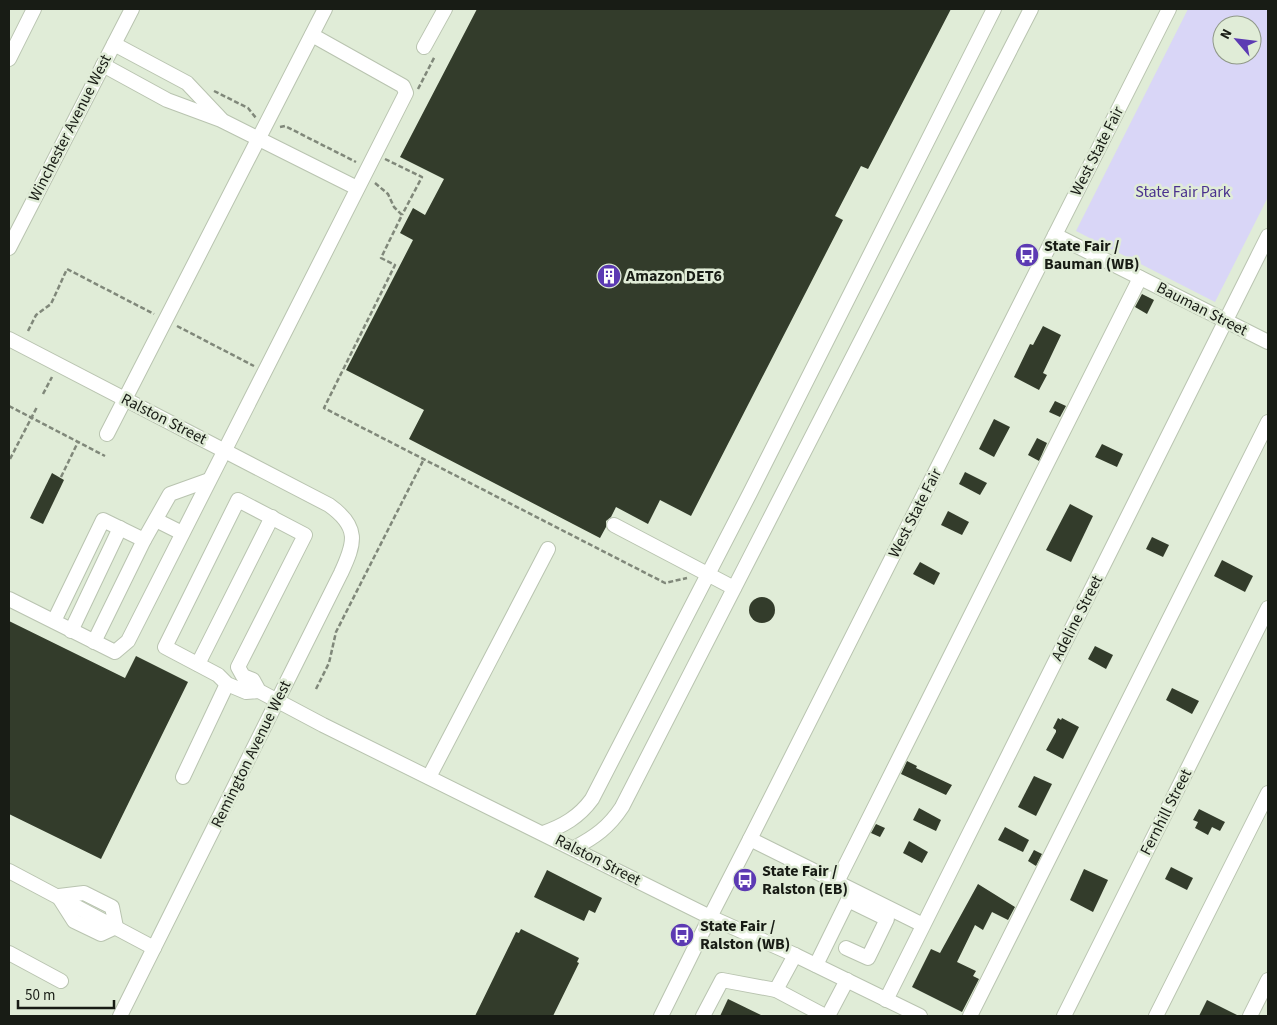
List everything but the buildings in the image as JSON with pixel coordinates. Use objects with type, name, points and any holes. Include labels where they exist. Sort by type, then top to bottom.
[{"type":"street","points":[[9,59],[34,9]]},
{"type":"street","name":"Winchester Avenue West","points":[[9,248],[132,9]]},
{"type":"street","points":[[107,434],[325,9]]},
{"type":"street","points":[[430,50],[445,9]]},
{"type":"street","points":[[543,833],[570,821],[592,799],[994,9]]},
{"type":"street","points":[[574,848],[604,830],[614,820],[622,807],[1031,9]]},
{"type":"street","name":"West State Fair","points":[[661,1016],[1169,9]]},
{"type":"street","points":[[9,599],[115,652],[128,641],[223,450],[406,93],[403,86],[312,35]]},
{"type":"street","points":[[114,44],[187,83],[221,120]]},
{"type":"street","points":[[103,66],[167,100],[221,120],[357,188]]},
{"type":"street","name":"Bauman Street","points":[[1055,235],[1268,342]]},
{"type":"street","name":"Adeline Street","points":[[886,1000],[1268,236]]},
{"type":"street","points":[[837,882],[1140,278]]},
{"type":"street","name":"Ralston Street","points":[[9,339],[318,499]]},
{"type":"street","points":[[970,1016],[1268,422]]},
{"type":"street","points":[[94,642],[144,540],[170,494],[209,480]]},
{"type":"street","name":"Remington Avenue West","points":[[120,1016],[340,574],[352,545],[352,535],[345,518],[330,505],[318,499]]},
{"type":"street","points":[[238,500],[272,517],[305,535],[238,667],[243,676],[253,680],[259,691],[246,692],[227,684],[218,675],[165,647],[238,500]]},
{"type":"street","points":[[198,664],[272,517]]},
{"type":"street","points":[[54,621],[104,520],[144,540]]},
{"type":"street","points":[[156,520],[182,533]]},
{"type":"street","points":[[614,524],[734,588]]},
{"type":"street","points":[[72,631],[120,528]]},
{"type":"street","points":[[429,777],[548,549]]},
{"type":"street","name":"Fernhill Street","points":[[1064,1016],[1268,608]]},
{"type":"street","points":[[183,777],[227,684]]},
{"type":"street","name":"Ralston Street","points":[[259,691],[710,917],[795,955],[920,1016]]},
{"type":"street","points":[[1156,1016],[1268,793]]},
{"type":"street","points":[[750,840],[923,925]]},
{"type":"street","points":[[9,871],[154,948]]},
{"type":"street","points":[[816,965],[848,900],[887,919],[868,958],[846,948]]},
{"type":"street","points":[[9,953],[61,981]]},
{"type":"street","points":[[776,990],[795,955]]},
{"type":"street","points":[[703,1016],[722,980],[776,990],[826,1016],[847,980]]},
{"type":"street","points":[[1250,1016],[1268,980]]},
{"type":"path","points":[[414,96],[430,50]]},
{"type":"path","points":[[382,158],[422,177],[402,215]]},
{"type":"path","points":[[372,188],[375,182]]},
{"type":"path","points":[[28,331],[36,315],[51,304],[67,269],[264,370]]},
{"type":"path","points":[[43,394],[52,377]]},
{"type":"path","points":[[9,406],[105,456]]},
{"type":"path","points":[[10,459],[37,407]]},
{"type":"path","points":[[61,477],[78,442]]},
{"type":"path","points":[[316,689],[329,663],[336,632],[424,459],[665,583],[708,574]]},
{"type":"green space","name":"State Fair Park","points":[[1188,9],[1268,9],[1268,197],[1215,302],[1076,231]]},
{"type":"place","name":"State Fair / Bauman (WB)","points":[[1027,255]]},
{"type":"place","name":"Amazon DET6","points":[[609,276]]},
{"type":"place","name":"State Fair / Ralston (EB)","points":[[745,880]]},
{"type":"place","name":"State Fair / Ralston (WB)","points":[[682,935]]}]
